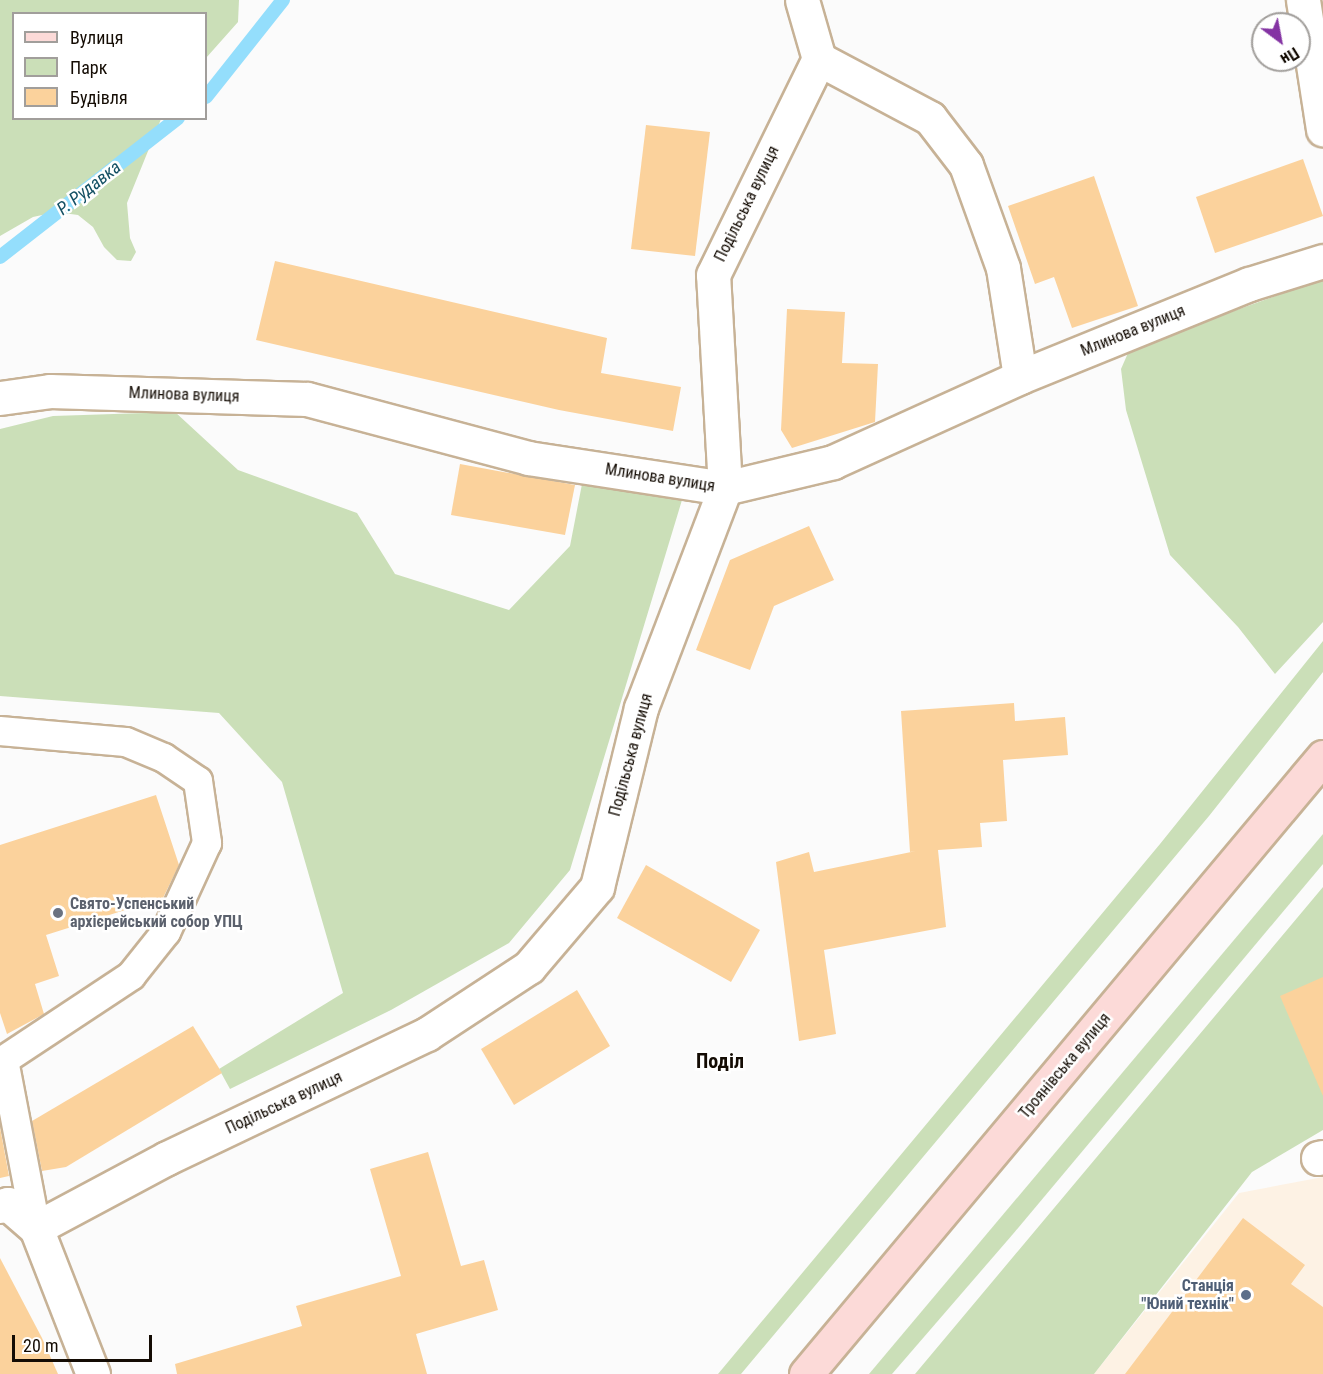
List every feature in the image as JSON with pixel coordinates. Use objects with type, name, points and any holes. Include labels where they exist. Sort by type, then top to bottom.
[{"type":"street","points":[[802,0],[819,59],[930,118],[966,165],[1003,268],[1020,377]]},
{"type":"street","points":[[1303,0],[1323,129]]},
{"type":"street","name":"Подільська вулиця","points":[[36,1228],[167,1158],[427,1034],[529,967],[597,887],[641,708],[725,488],[713,275],[819,59]]},
{"type":"street","name":"Млинова вулиця","points":[[0,398],[50,391],[308,399],[528,458],[725,488],[833,462],[1020,377],[1249,284],[1323,261]]},
{"type":"street","name":"Троянівська вулиця","points":[[806,1374],[1323,757]]},
{"type":"street","points":[[0,1206],[8,1204],[36,1228],[93,1374]]},
{"type":"lane","points":[[0,731],[126,742],[164,758],[198,781],[207,843],[166,932],[131,976],[2,1060],[36,1228]]},
{"type":"shaded area","name":"Станція \"Юний технік\"","points":[[1323,1177],[1323,1374],[1094,1374],[1239,1193]]},
{"type":"green space","points":[[0,0],[239,0],[238,22],[207,57],[207,12],[12,12],[12,120],[161,120],[127,203],[130,238],[136,252],[131,261],[117,260],[104,247],[93,227],[78,215],[56,212],[33,217],[0,236]]},
{"type":"green space","points":[[1323,279],[1323,622],[1275,674],[1238,627],[1170,555],[1126,410],[1121,369],[1128,353],[1142,344]]},
{"type":"green space","points":[[175,412],[238,470],[357,513],[395,574],[509,610],[570,546],[582,484],[682,500],[570,870],[509,943],[391,1010],[230,1089],[219,1069],[343,993],[282,782],[219,713],[0,696],[0,429],[53,416]]},
{"type":"green space","points":[[1323,641],[1323,672],[1209,816],[741,1374],[718,1374],[1160,844]]},
{"type":"green space","points":[[1323,834],[1323,864],[1013,1234],[892,1374],[869,1374]]},
{"type":"green space","points":[[1323,887],[1323,1130],[1252,1172],[1094,1374],[915,1374]]},
{"type":"building","points":[[646,125],[710,132],[695,256],[631,249]]},
{"type":"building","points":[[1303,159],[1323,216],[1215,253],[1196,197]]},
{"type":"building","points":[[1094,176],[1138,306],[1072,328],[1054,277],[1035,284],[1008,206]]},
{"type":"building","points":[[275,261],[607,338],[601,373],[681,387],[673,431],[559,410],[256,340]]},
{"type":"building","points":[[787,309],[845,312],[842,363],[878,364],[875,422],[792,448],[781,430]]},
{"type":"building","points":[[460,464],[575,485],[565,535],[451,515]]},
{"type":"building","points":[[809,526],[834,580],[774,606],[750,670],[696,650],[730,560]]},
{"type":"building","points":[[1014,703],[1015,721],[1065,717],[1068,755],[1003,760],[1007,821],[980,823],[982,847],[938,850],[946,927],[824,950],[836,1034],[799,1041],[776,862],[809,852],[814,872],[916,851],[910,852],[901,711]]},
{"type":"building","name":"Свято-Успенський архієрейський собор УПЦ","points":[[156,795],[179,865],[163,898],[46,935],[59,976],[35,984],[44,1014],[7,1034],[0,1013],[0,845]]},
{"type":"building","points":[[646,865],[760,930],[731,982],[617,918]]},
{"type":"building","points":[[1323,977],[1323,1096],[1280,996]]},
{"type":"building","points":[[577,990],[610,1046],[514,1105],[481,1049]]},
{"type":"building","points":[[193,1026],[222,1073],[66,1167],[42,1171],[32,1121]]},
{"type":"building","points":[[0,1127],[9,1176],[0,1178]]},
{"type":"building","points":[[428,1152],[461,1266],[484,1260],[498,1310],[416,1334],[427,1374],[177,1374],[175,1364],[302,1326],[296,1306],[401,1276],[370,1169]]},
{"type":"building","name":"Станція \"Юний технік\"","points":[[1243,1218],[1305,1265],[1291,1284],[1323,1307],[1323,1374],[1125,1374]]},
{"type":"building","points":[[0,1258],[42,1338],[58,1374],[0,1374]]},
{"type":"waterway","name":"Р. Рудавка","points":[[207,96],[283,0]]},
{"type":"waterway","name":"Р. Рудавка","points":[[0,257],[175,120]]},
{"type":"place","name":"Свято-Успенський архієрейський собор УПЦ","points":[[58,913]]},
{"type":"place","name":"Станція \"Юний технік\"","points":[[1246,1295]]},
{"type":"district","name":"Поділ","points":[[720,1061]]}]
